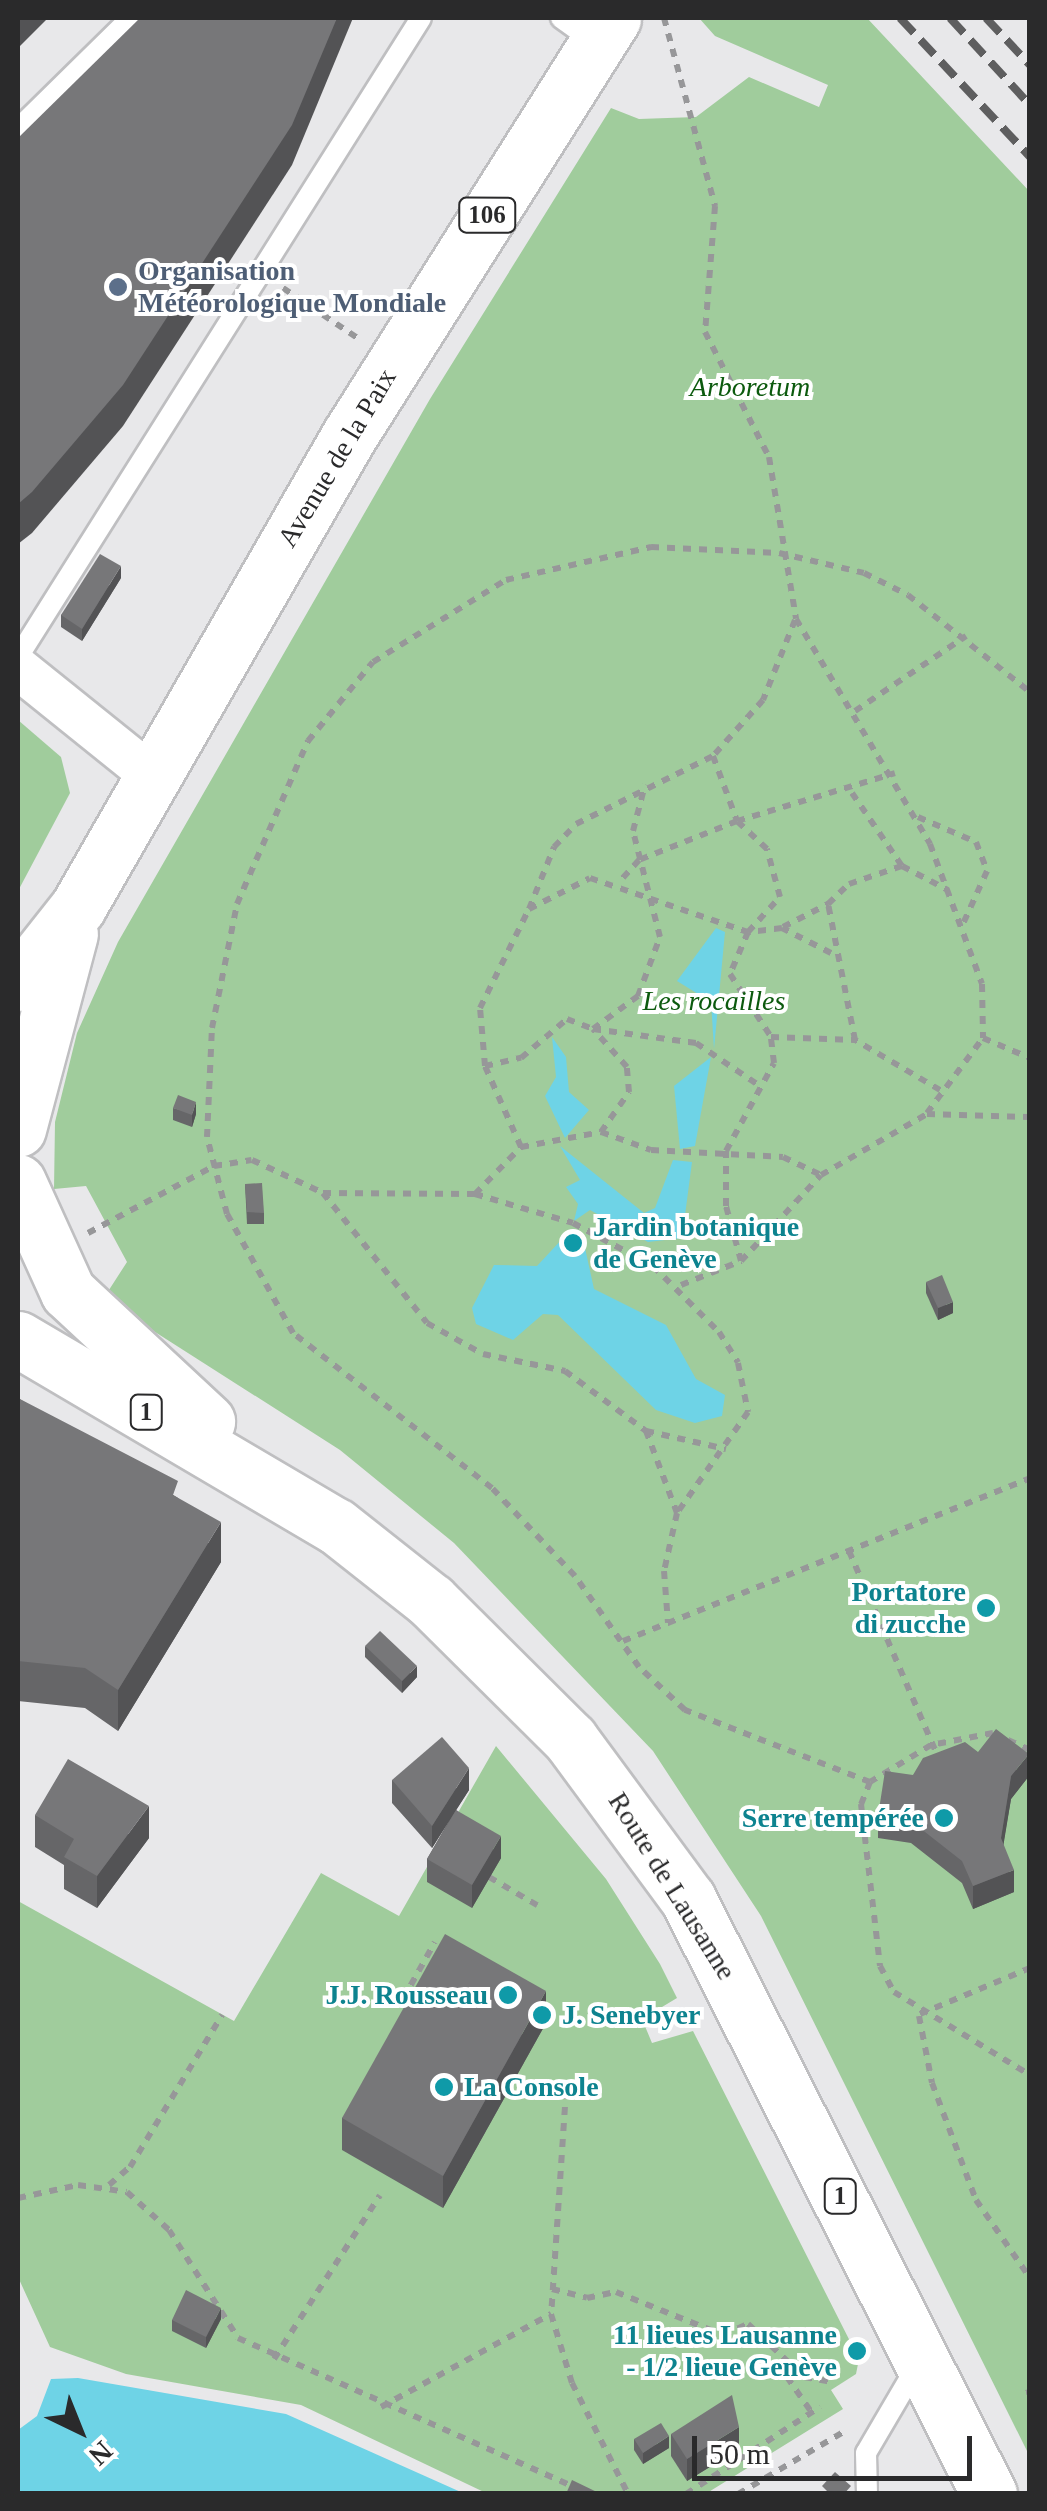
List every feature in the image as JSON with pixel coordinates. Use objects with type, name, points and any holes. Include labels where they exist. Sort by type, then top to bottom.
[{"type":"main road","name":"Avenue de la Paix","points":[[18,983],[78,908],[150,774],[591,26]]},
{"type":"main road","name":"Avenue de la Paix","points":[[19,1114],[78,908]]},
{"type":"main road","points":[[18,1182],[68,1292],[276,1484]]},
{"type":"main road","name":"Route de Lausanne","points":[[18,1339],[276,1484],[444,1613],[632,1816],[737,1988],[989,2494]]},
{"type":"street","points":[[18,668],[150,774]]},
{"type":"lane","points":[[18,129],[132,18]]},
{"type":"lane","points":[[18,657],[420,18]]},
{"type":"lane","points":[[867,2494],[866,2453],[890,2406],[921,2360]]},
{"type":"path","points":[[664,18],[712,178],[705,332],[769,457],[779,552],[796,618],[895,773],[948,890],[982,984],[983,1038],[940,1090],[927,1114]]},
{"type":"path","points":[[279,286],[359,339]]},
{"type":"path","points":[[870,1782],[685,1710],[492,1488],[293,1334],[245,1257],[214,1166],[206,1082],[237,904],[308,741],[372,662],[456,604],[552,563],[651,547],[779,552],[864,573],[966,635],[1030,692]]},
{"type":"path","points":[[521,1146],[485,1066],[480,1008],[565,836],[645,785],[713,756],[764,700],[796,618]]},
{"type":"path","points":[[856,711],[966,635]]},
{"type":"path","points":[[713,756],[737,821],[767,849],[780,897],[748,932],[730,974],[771,1038],[774,1063],[726,1150],[726,1206],[741,1261]]},
{"type":"path","points":[[619,882],[640,860],[737,821],[852,793],[895,773]]},
{"type":"path","points":[[594,1029],[638,996],[650,974],[656,904],[633,831],[645,785]]},
{"type":"path","points":[[852,793],[902,866],[948,890]]},
{"type":"path","points":[[916,816],[976,842],[987,871],[962,925]]},
{"type":"path","points":[[529,909],[590,878],[619,882],[656,904],[748,932],[782,928],[828,904],[849,884],[902,866]]},
{"type":"path","points":[[828,904],[832,953],[851,988],[855,1040]]},
{"type":"path","points":[[782,928],[832,953]]},
{"type":"path","points":[[485,1066],[521,1058],[567,1019],[594,1029],[696,1043],[760,1086]]},
{"type":"path","points":[[594,1029],[626,1068],[629,1092],[601,1132]]},
{"type":"path","points":[[771,1038],[855,1040],[940,1090]]},
{"type":"path","points":[[983,1038],[1030,1058]]},
{"type":"path","points":[[680,1285],[741,1261],[821,1175],[927,1114],[1030,1117]]},
{"type":"path","points":[[475,1194],[521,1146],[601,1132],[651,1150],[726,1150],[783,1157],[821,1175]]},
{"type":"path","points":[[79,1238],[214,1166],[262,1162],[323,1193],[428,1323],[483,1354],[566,1372],[646,1430],[726,1449]]},
{"type":"path","points":[[323,1193],[475,1194],[572,1223],[680,1285],[738,1363],[748,1412],[726,1449],[677,1513],[664,1571],[668,1623]]},
{"type":"path","points":[[646,1430],[677,1513]]},
{"type":"path","points":[[623,1641],[1030,1478]]},
{"type":"path","points":[[849,1551],[946,1772]]},
{"type":"path","points":[[870,1782],[931,1744],[994,1733],[1030,1750]]},
{"type":"path","points":[[870,1782],[862,1858],[880,1966],[919,2015],[964,2171],[1030,2278]]},
{"type":"path","points":[[490,1877],[538,1904]]},
{"type":"path","points":[[392,1999],[402,1999],[436,1942]]},
{"type":"path","points":[[919,2015],[1030,1968]]},
{"type":"path","points":[[18,2198],[108,2186],[130,2167],[222,2015]]},
{"type":"path","points":[[919,2015],[1030,2075]]},
{"type":"path","points":[[566,2091],[551,2314],[572,2383],[628,2494]]},
{"type":"path","points":[[108,2186],[169,2230],[224,2321],[274,2359],[380,2408],[590,2494]]},
{"type":"path","points":[[274,2359],[380,2196]]},
{"type":"path","points":[[552,2289],[586,2298],[616,2292],[723,2334],[748,2324],[794,2366],[832,2382]]},
{"type":"path","points":[[380,2408],[551,2314]]},
{"type":"path","points":[[794,2366],[787,2377],[812,2413]]},
{"type":"path","points":[[738,2494],[890,2406]]},
{"type":"path","points":[[686,2494],[820,2408]]},
{"type":"green space","name":"Jardin botanique de Genève","points":[[699,18],[867,18],[1029,191],[1029,2455],[761,1916],[653,1751],[454,1543],[340,1450],[130,1316],[107,1293],[127,1262],[86,1186],[54,1189],[55,1122],[77,1033],[118,942],[430,399],[611,108],[639,119],[696,117],[749,77],[819,107],[828,85],[715,36]]},
{"type":"green space","points":[[18,720],[61,757],[70,793],[18,891]]},
{"type":"green space","points":[[496,1746],[606,1879],[660,1964],[677,1998],[642,2019],[652,2043],[693,2031],[859,2359],[856,2374],[831,2390],[843,2409],[707,2493],[486,2493],[301,2405],[126,2374],[50,2347],[18,2277],[18,1901],[234,2021],[321,1873],[399,1916]]},
{"type":"water","points":[[716,928],[725,932],[714,1049],[711,1002],[677,981]]},
{"type":"water","points":[[552,1037],[566,1057],[569,1092],[589,1110],[565,1138],[545,1096],[556,1077]]},
{"type":"water","points":[[711,1057],[695,1146],[680,1149],[674,1086]]},
{"type":"water","points":[[560,1146],[644,1213],[655,1208],[673,1160],[692,1162],[682,1238],[648,1242],[590,1210],[574,1221],[578,1204],[566,1187],[580,1180]]},
{"type":"water","points":[[564,1237],[568,1247],[585,1248],[594,1289],[666,1325],[696,1379],[725,1395],[722,1416],[695,1423],[656,1410],[558,1315],[543,1314],[513,1340],[476,1324],[472,1308],[494,1265],[537,1266]]},
{"type":"water","points":[[78,2378],[286,2414],[463,2493],[18,2493],[18,2430],[37,2416],[51,2379]]},
{"type":"building","name":"Organisation Météorologique Mondiale","points":[[140,18],[337,18],[292,125],[123,385],[18,504],[18,138]]},
{"type":"building","points":[[100,554],[121,566],[82,629],[61,615]]},
{"type":"building","points":[[178,1095],[196,1102],[192,1115],[173,1108]]},
{"type":"building","points":[[262,1183],[264,1213],[247,1212],[245,1184]]},
{"type":"building","points":[[942,1275],[953,1302],[938,1308],[926,1282]]},
{"type":"building","points":[[18,1398],[178,1481],[173,1495],[221,1522],[118,1690],[85,1668],[18,1661]]},
{"type":"building","points":[[380,1631],[417,1666],[402,1681],[365,1646]]},
{"type":"building","name":"Serre tempérée","points":[[996,1729],[1029,1754],[1011,1776],[1001,1838],[1014,1870],[973,1886],[962,1861],[911,1821],[878,1816],[885,1771],[913,1775],[923,1758],[965,1742],[978,1752]]},
{"type":"building","points":[[442,1737],[469,1768],[432,1826],[392,1780]]},
{"type":"building","points":[[68,1759],[149,1806],[97,1876],[64,1857],[74,1839],[35,1815]]},
{"type":"building","points":[[456,1810],[501,1836],[472,1885],[427,1859]]},
{"type":"building","name":"La Console","points":[[445,1934],[546,1991],[443,2176],[342,2118]]},
{"type":"building","points":[[186,2290],[221,2308],[206,2337],[172,2320]]},
{"type":"building","points":[[732,2395],[739,2427],[687,2459],[671,2434]]},
{"type":"building","points":[[661,2423],[669,2436],[643,2453],[634,2439]]},
{"type":"building","points":[[835,2472],[851,2486],[844,2494],[830,2494],[822,2486]]},
{"type":"building","points":[[572,2480],[601,2494],[566,2494]]},
{"type":"railway","points":[[900,18],[1030,157]]},
{"type":"railway","points":[[950,18],[1030,105]]},
{"type":"railway","points":[[986,18],[1030,65]]},
{"type":"place","name":"Organisation Météorologique Mondiale","points":[[118,287]]},
{"type":"place","name":"Jardin botanique de Genève","points":[[573,1243]]},
{"type":"place","name":"Portatore di zucche","points":[[986,1608]]},
{"type":"place","name":"Serre tempérée","points":[[944,1818]]},
{"type":"place","name":"J.J. Rousseau","points":[[508,1995]]},
{"type":"place","name":"J. Senebyer","points":[[542,2015]]},
{"type":"place","name":"La Console","points":[[444,2087]]},
{"type":"place","name":"11 lieues Lausanne - 1/2 lieue Genève","points":[[857,2351]]},
{"type":"park label","name":"Arboretum","points":[[750,387]]},
{"type":"park label","name":"Les rocailles","points":[[714,1001]]}]
